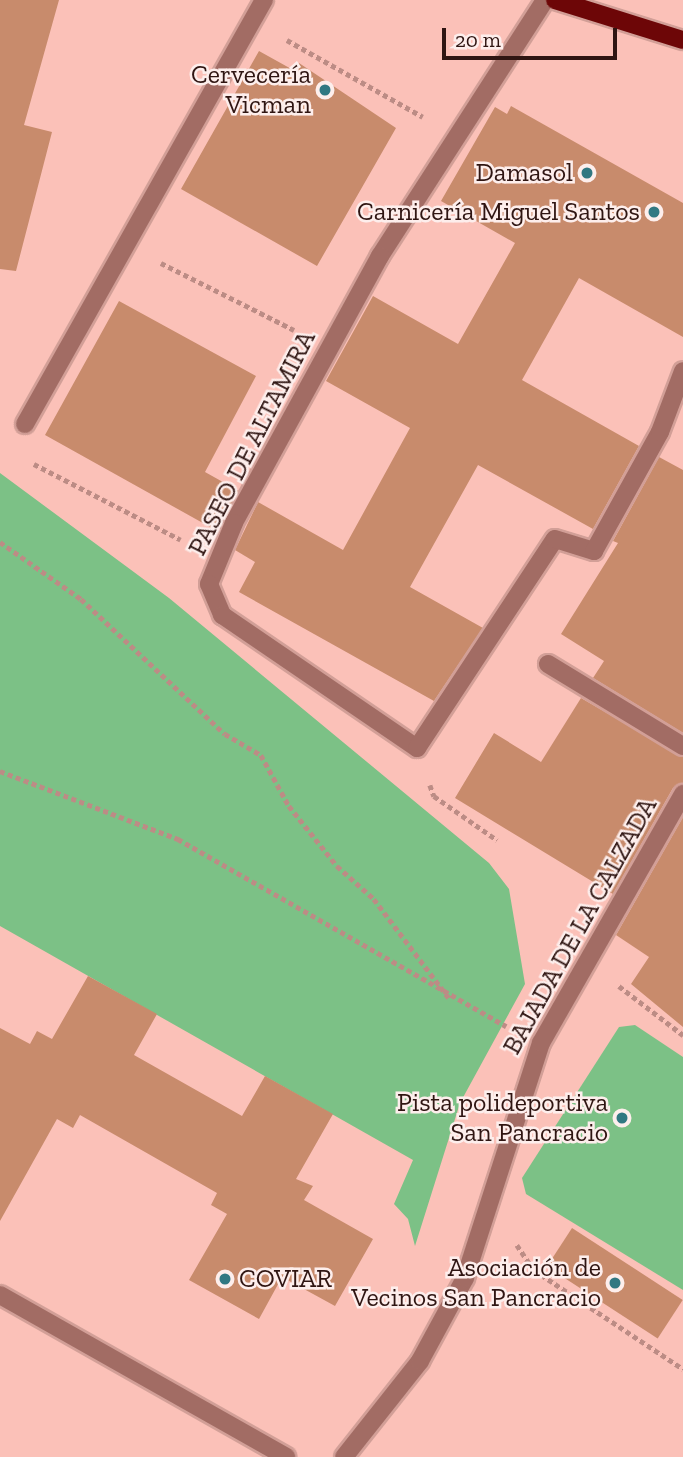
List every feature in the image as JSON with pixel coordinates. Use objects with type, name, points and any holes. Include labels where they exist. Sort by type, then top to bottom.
[{"type":"main road","points":[[555,0],[683,40]]},
{"type":"street","points":[[25,424],[264,0]]},
{"type":"street","name":"PASEO DE ALTAMIRA","points":[[545,0],[380,256],[234,523],[209,584],[222,615],[417,748],[555,539],[594,551],[660,432],[683,371]]},
{"type":"street","points":[[548,664],[683,746]]},
{"type":"street","name":"BAJADA DE LA CALZADA","points":[[344,1457],[420,1361],[465,1278],[486,1201],[541,1043],[683,794]]},
{"type":"street","points":[[0,1295],[286,1457]]},
{"type":"path","points":[[253,20],[427,119],[420,131]]},
{"type":"path","points":[[126,245],[301,334]]},
{"type":"path","points":[[25,424],[8,450],[179,544],[186,532]]},
{"type":"path","points":[[0,542],[80,599],[225,734],[261,755],[289,807],[337,866],[374,899],[449,998]]},
{"type":"path","points":[[0,771],[178,839],[449,998],[541,1043]]},
{"type":"path","points":[[463,817],[497,840]]},
{"type":"path","points":[[587,962],[683,1035]]},
{"type":"path","points":[[486,1201],[534,1270],[683,1368]]},
{"type":"green space","points":[[0,473],[169,598],[489,863],[509,889],[525,984],[460,1103],[415,1246],[408,1219],[394,1204],[413,1160],[0,926]]},
{"type":"green space","name":"Pista polideportiva San Pancracio","points":[[635,1025],[683,1057],[683,1290],[526,1194],[522,1178],[619,1027]]},
{"type":"building","points":[[0,0],[59,0],[24,125],[52,132],[16,271],[0,269]]},
{"type":"building","points":[[259,51],[295,71],[299,63],[396,128],[317,266],[181,189]]},
{"type":"building","points":[[511,106],[683,203],[683,337],[579,278],[522,380],[639,446],[593,529],[478,465],[410,587],[483,628],[434,701],[239,592],[255,562],[235,550],[258,502],[343,550],[410,428],[326,381],[373,296],[458,344],[515,243],[441,201],[495,107],[507,114]]},
{"type":"building","points":[[119,301],[256,376],[205,472],[239,491],[216,536],[210,527],[45,435]]},
{"type":"building","points":[[659,457],[683,470],[683,733],[593,678],[604,661],[561,634],[618,543],[613,541]]},
{"type":"building","points":[[581,698],[683,757],[683,783],[673,788],[613,894],[455,798],[494,733],[541,762]]},
{"type":"building","points":[[683,817],[683,1027],[631,984],[649,957],[616,935]]},
{"type":"building","points":[[88,976],[157,1014],[134,1055],[242,1116],[265,1076],[333,1114],[296,1179],[313,1186],[304,1200],[373,1239],[335,1306],[282,1277],[259,1319],[189,1280],[227,1214],[211,1205],[217,1193],[80,1115],[73,1128],[57,1119],[0,1221],[0,1028],[30,1044],[37,1031],[52,1039]]},
{"type":"building","name":"Asociación de Vecinos San Pancracio","points":[[572,1228],[683,1300],[658,1338],[547,1267]]},
{"type":"place","name":"Cervecería Vicman","points":[[325,90]]},
{"type":"place","name":"Damasol","points":[[587,173]]},
{"type":"place","name":"Carnicería Miguel Santos","points":[[654,212]]},
{"type":"place","name":"Pista polideportiva San Pancracio","points":[[622,1118]]},
{"type":"place","name":"COVIAR","points":[[225,1279]]},
{"type":"place","name":"Asociación de Vecinos San Pancracio","points":[[615,1283]]}]
